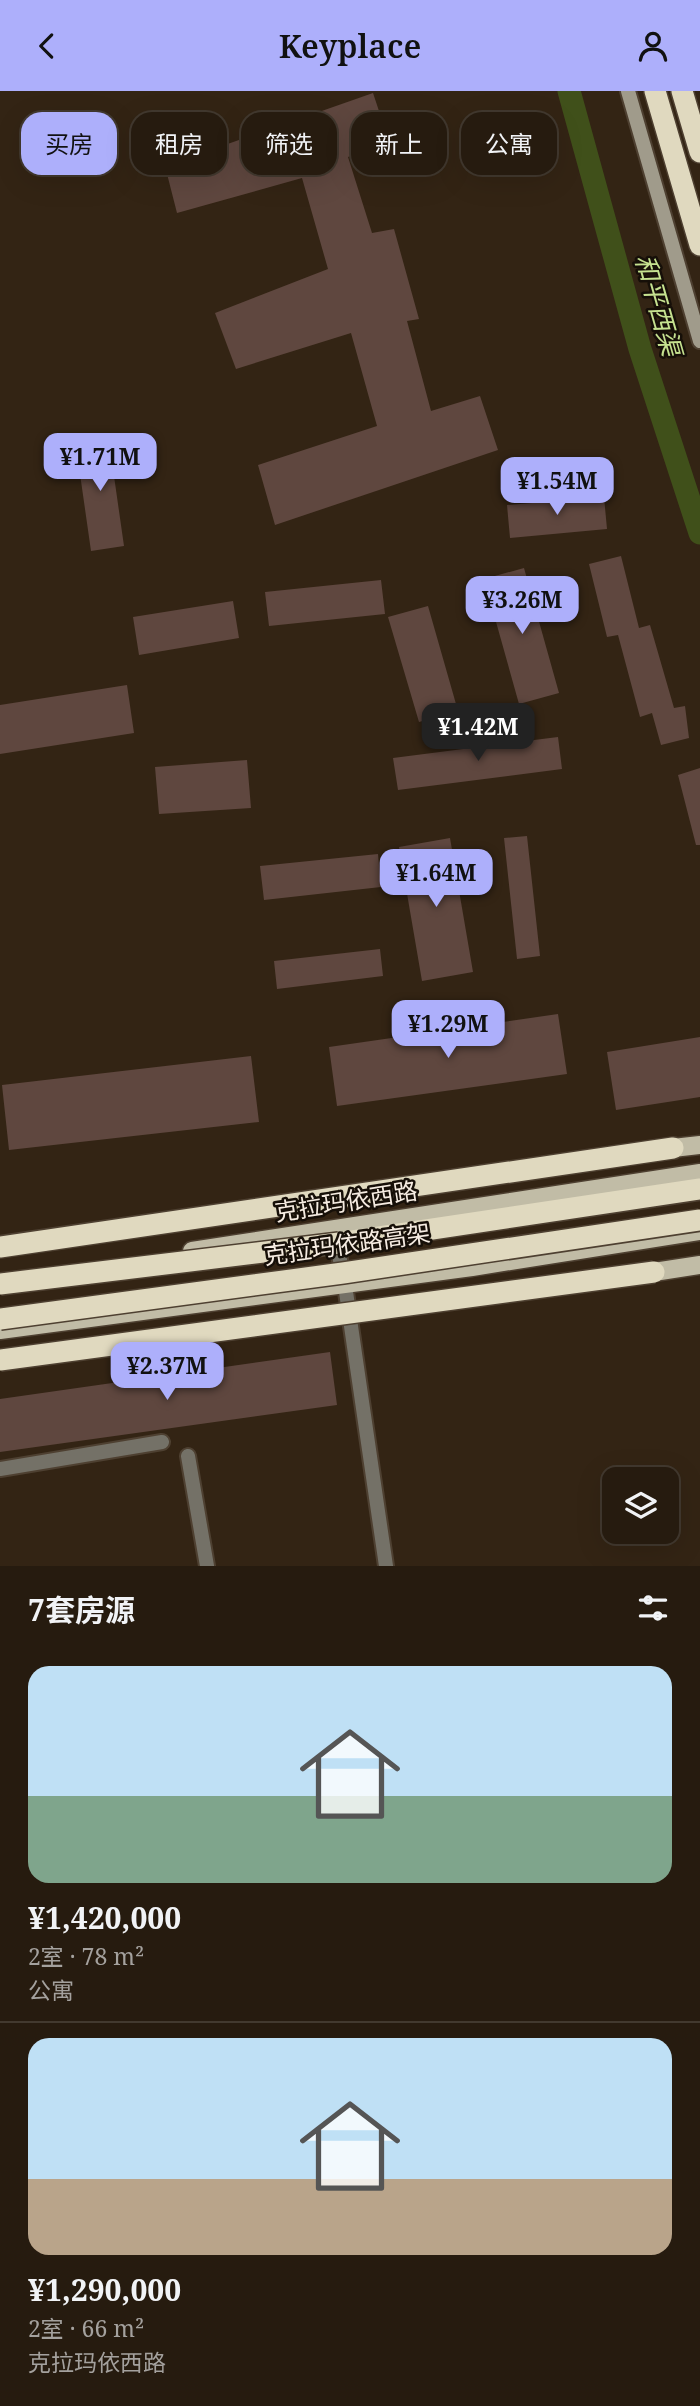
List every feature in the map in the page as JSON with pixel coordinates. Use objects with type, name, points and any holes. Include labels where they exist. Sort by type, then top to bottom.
[{"type":"highway","points":[[655,91],[700,245]]},
{"type":"highway","points":[[682,91],[700,152]]},
{"type":"highway","points":[[0,1247],[673,1148]]},
{"type":"highway","name":"克拉玛依路高架","points":[[0,1282],[339,1243],[700,1189]]},
{"type":"highway","name":"克拉玛依路高架","points":[[0,1319],[343,1273],[700,1220]]},
{"type":"highway","points":[[0,1360],[654,1272]]},
{"type":"main road","points":[[628,91],[700,341]]},
{"type":"main road","points":[[673,1148],[700,1145]]},
{"type":"main road","name":"克拉玛依西路","points":[[0,1282],[700,1173]]},
{"type":"main road","points":[[0,1329],[345,1285],[700,1231]]},
{"type":"main road","points":[[654,1272],[700,1265]]},
{"type":"street","points":[[334,1229],[345,1285],[386,1566]]},
{"type":"street","points":[[0,1469],[162,1442]]},
{"type":"street","points":[[188,1456],[207,1566]]},
{"type":"building","points":[[373,93],[379,112],[351,112],[351,156],[348,157],[351,175],[354,175],[372,233],[394,229],[419,319],[407,321],[431,411],[480,396],[498,450],[275,525],[258,465],[377,426],[351,333],[236,369],[215,313],[328,269],[302,178],[177,213],[167,175],[227,175],[227,144],[241,139],[241,175],[337,175],[337,112],[319,112]]},
{"type":"building","points":[[108,434],[124,546],[91,551],[75,439]]},
{"type":"building","points":[[604,497],[607,529],[510,538],[507,505]]},
{"type":"building","points":[[621,556],[639,628],[650,625],[674,708],[685,706],[689,738],[661,745],[652,713],[640,717],[618,635],[607,637],[589,564]]},
{"type":"building","points":[[524,568],[559,693],[519,704],[484,579]]},
{"type":"building","points":[[381,580],[385,614],[269,626],[265,592]]},
{"type":"building","points":[[233,601],[239,638],[139,655],[133,617]]},
{"type":"building","points":[[428,606],[458,711],[419,722],[388,617]]},
{"type":"building","points":[[127,685],[134,733],[0,754],[0,705]]},
{"type":"building","points":[[558,737],[562,769],[398,790],[393,758]]},
{"type":"building","points":[[247,760],[251,808],[159,814],[155,767]]},
{"type":"building","points":[[700,768],[700,845],[696,845],[678,775]]},
{"type":"building","points":[[527,836],[540,956],[517,959],[504,838]]},
{"type":"building","points":[[450,838],[473,972],[422,981],[399,847]]},
{"type":"building","points":[[378,854],[381,887],[264,900],[260,866]]},
{"type":"building","points":[[380,949],[383,976],[277,989],[274,961]]},
{"type":"building","points":[[558,1014],[567,1074],[337,1106],[329,1047]]},
{"type":"building","points":[[700,1037],[700,1097],[616,1110],[607,1052]]},
{"type":"building","points":[[251,1056],[259,1122],[9,1150],[2,1085]]},
{"type":"building","points":[[330,1352],[337,1405],[0,1452],[0,1399]]},
{"type":"waterway","name":"和平西渠","points":[[569,91],[640,349],[700,533]]}]
